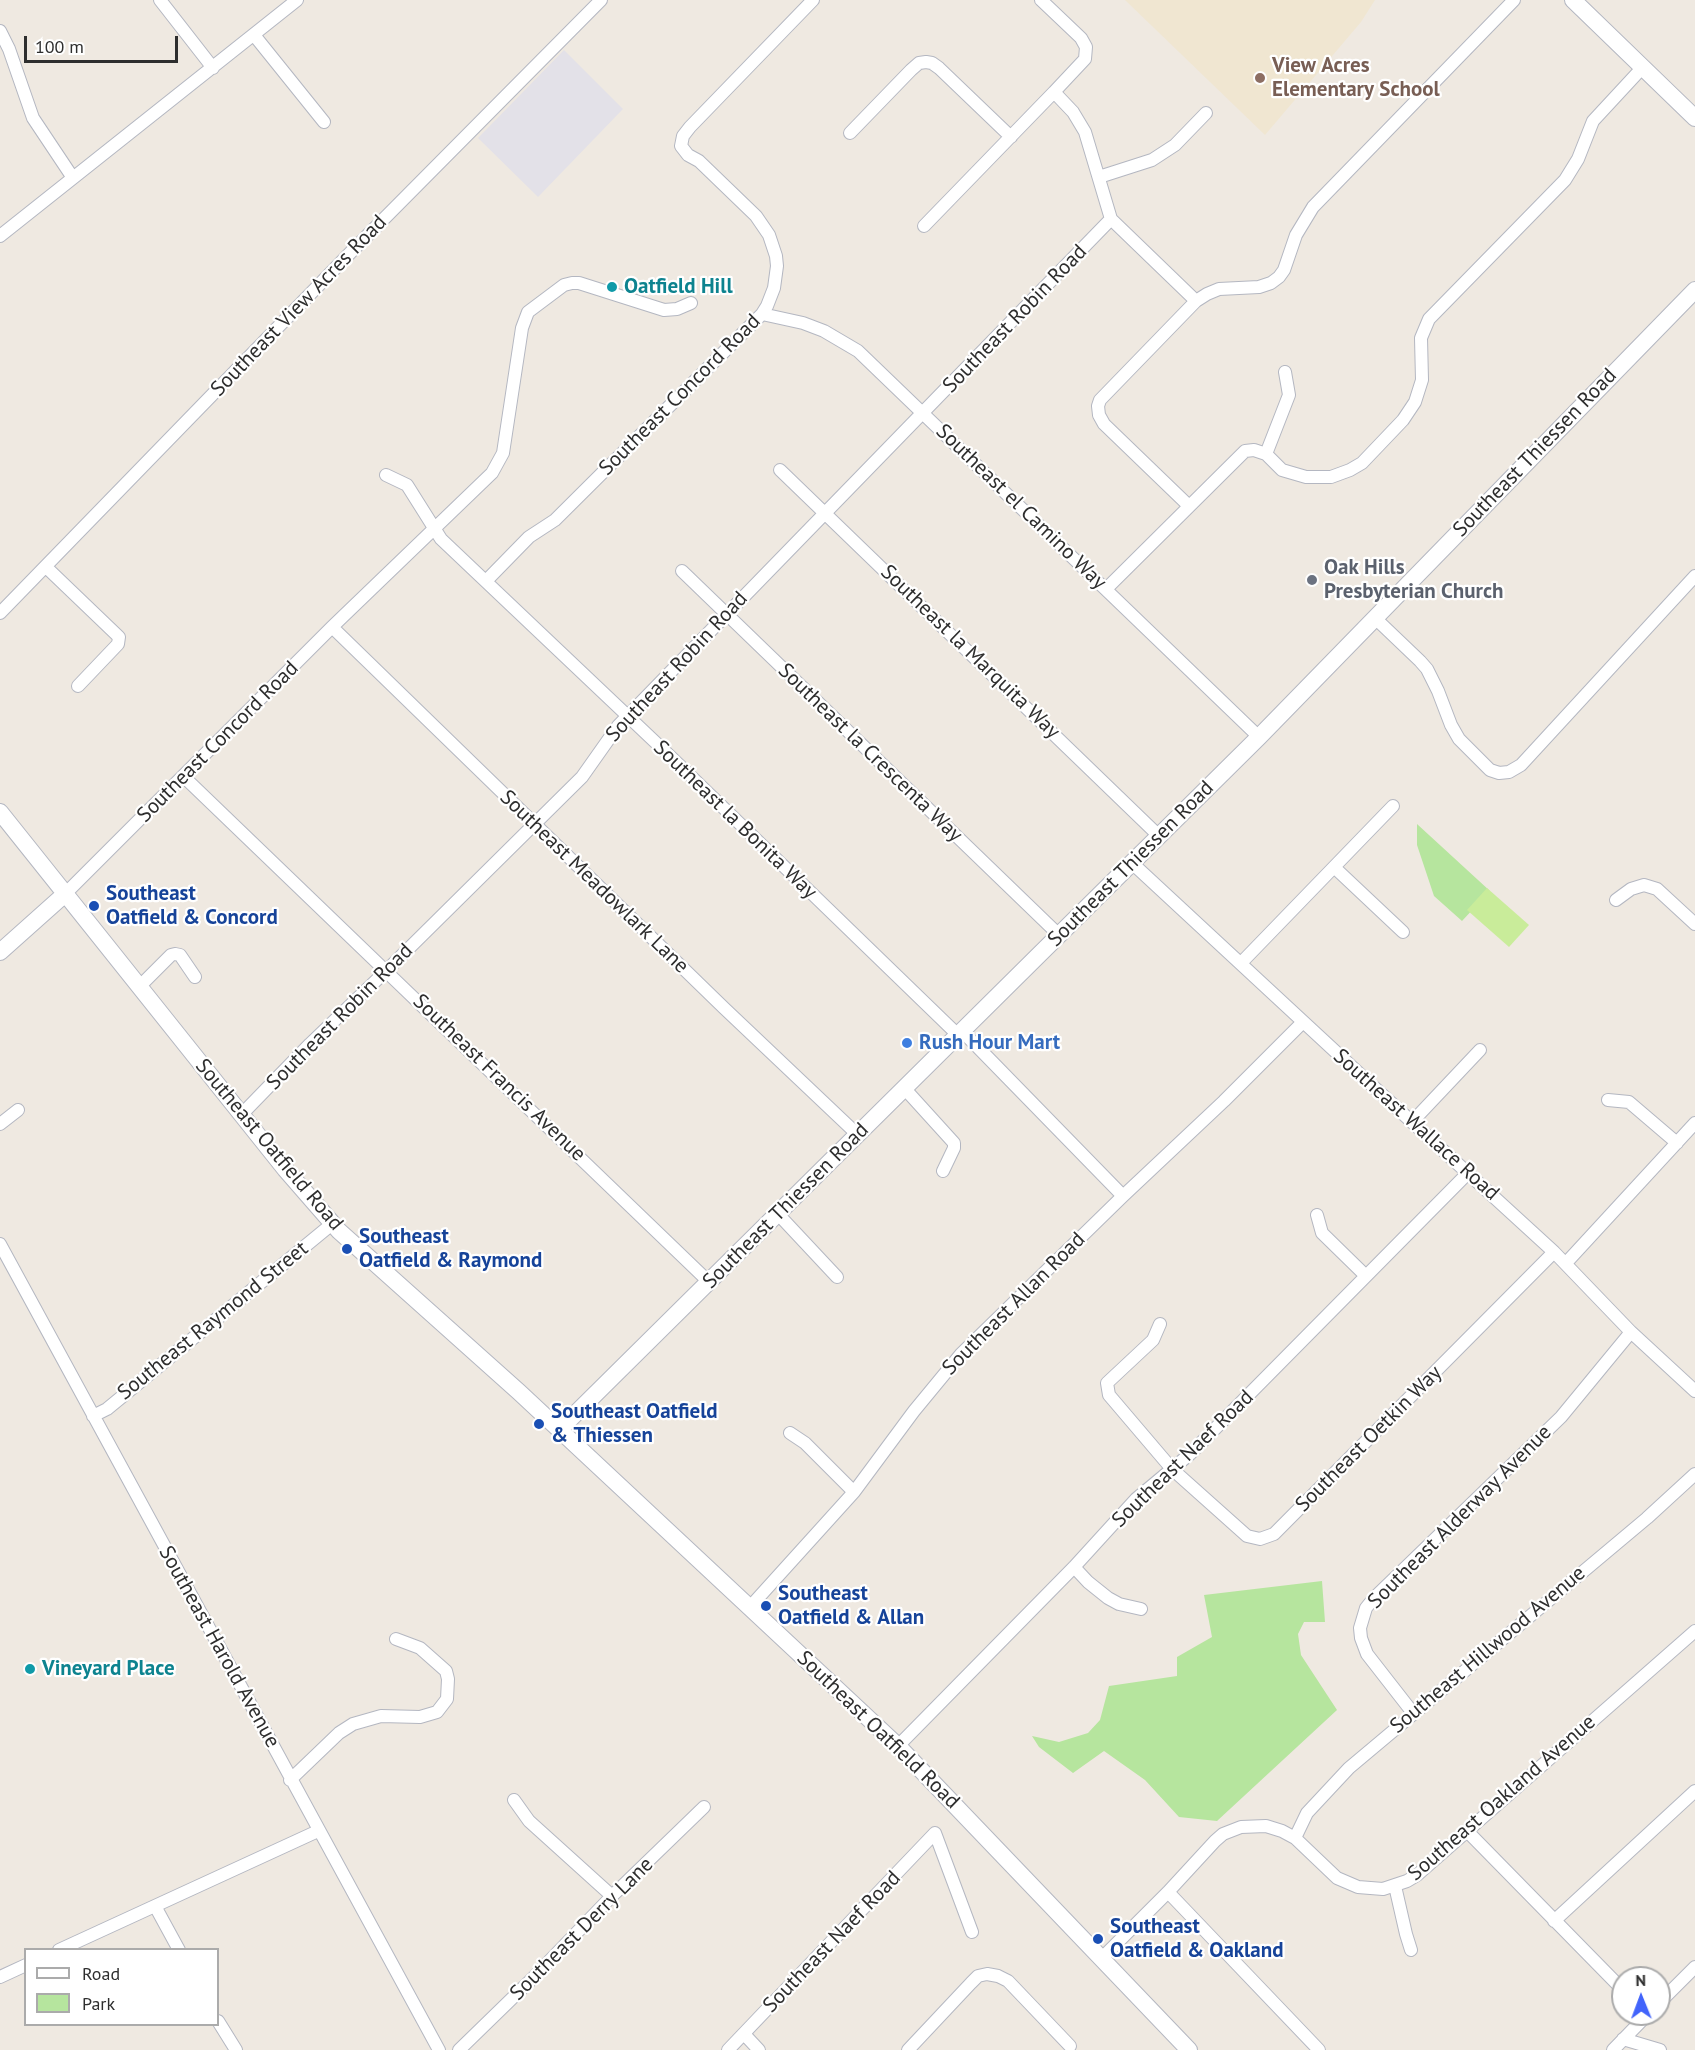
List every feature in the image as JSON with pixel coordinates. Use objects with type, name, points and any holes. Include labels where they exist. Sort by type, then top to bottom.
[{"type":"main road","points":[[1573,0],[1695,117]]},
{"type":"main road","name":"Southeast Thiessen Road","points":[[559,1430],[1259,737],[1695,290]]},
{"type":"main road","name":"Southeast Oatfield Road","points":[[0,812],[332,1224],[559,1430],[898,1746],[1189,2050]]},
{"type":"main road","name":"Southeast Concord Road","points":[[0,952],[65,894]]},
{"type":"street","points":[[159,0],[213,68]]},
{"type":"street","points":[[0,236],[297,0]]},
{"type":"street","name":"Southeast View Acres Road","points":[[0,613],[351,252],[601,0]]},
{"type":"street","name":"Southeast Concord Road","points":[[486,581],[529,537],[555,520],[762,314],[771,297],[776,276],[776,256],[770,235],[756,216],[699,161],[688,155],[681,146],[683,136],[690,127],[813,0]]},
{"type":"street","points":[[924,226],[1085,60],[1087,53],[1081,38],[1041,0]]},
{"type":"street","points":[[1188,506],[1104,424],[1099,415],[1098,406],[1106,393],[1196,301],[1219,289],[1259,287],[1280,277],[1296,235],[1313,207],[1514,0]]},
{"type":"street","points":[[0,31],[9,49],[33,118],[73,178]]},
{"type":"street","points":[[254,34],[324,122]]},
{"type":"street","points":[[850,133],[911,70],[919,63],[926,62],[939,68],[1011,136]]},
{"type":"street","points":[[1106,589],[1245,451],[1254,450],[1266,454],[1282,470],[1306,477],[1331,477],[1362,463],[1403,420],[1415,402],[1422,380],[1421,338],[1429,319],[1564,180],[1578,159],[1593,121],[1643,67]]},
{"type":"street","points":[[1054,92],[1080,122],[1111,219],[1196,301]]},
{"type":"street","points":[[1099,177],[1158,156],[1175,145],[1206,113]]},
{"type":"street","name":"Southeast Robin Road","points":[[242,1114],[310,1044],[582,777],[603,745],[627,717],[1111,219]]},
{"type":"street","name":"Southeast Concord Road","points":[[65,894],[332,627],[492,473],[503,453],[522,328],[528,312],[564,285],[572,283],[664,310],[677,309],[691,303]]},
{"type":"street","name":"Southeast el Camino Way","points":[[762,314],[803,323],[843,340],[858,351],[1259,737]]},
{"type":"street","points":[[1266,454],[1289,395],[1285,372]]},
{"type":"street","name":"Southeast la Marquita Way","points":[[780,470],[1159,836]]},
{"type":"street","name":"Southeast la Bonita Way","points":[[386,475],[407,486],[433,530],[960,1033],[1123,1196]]},
{"type":"street","points":[[46,567],[119,637],[118,644],[78,686]]},
{"type":"street","name":"Southeast la Crescenta Way","points":[[682,571],[1059,935]]},
{"type":"street","points":[[1375,618],[1427,669],[1459,739],[1490,770],[1499,773],[1509,772],[1521,765],[1695,576]]},
{"type":"street","name":"Southeast Meadowlark Lane","points":[[332,627],[534,825],[858,1135]]},
{"type":"street","name":"Southeast Francis Avenue","points":[[183,776],[709,1282]]},
{"type":"street","points":[[1241,963],[1393,806]]},
{"type":"street","name":"Southeast Wallace Road","points":[[1132,863],[1566,1263],[1632,1332],[1695,1391]]},
{"type":"street","points":[[1335,868],[1403,932]]},
{"type":"street","points":[[1616,900],[1631,889],[1644,885],[1657,890],[1695,924]]},
{"type":"street","points":[[140,986],[171,955],[175,954],[180,955],[195,976]]},
{"type":"street","name":"Southeast Allan Road","points":[[750,1607],[854,1492],[949,1367],[1303,1022]]},
{"type":"street","points":[[1412,1122],[1480,1050]]},
{"type":"street","points":[[905,1089],[954,1143],[954,1148],[943,1171]]},
{"type":"street","points":[[1608,1100],[1629,1102],[1677,1143]]},
{"type":"street","points":[[0,1124],[18,1110]]},
{"type":"street","points":[[1566,1263],[1695,1123]]},
{"type":"street","name":"Southeast Naef Road","points":[[898,1746],[1074,1567],[1136,1499],[1206,1438],[1468,1173]]},
{"type":"street","points":[[778,1214],[837,1277]]},
{"type":"street","points":[[1317,1215],[1322,1233],[1366,1276]]},
{"type":"street","name":"Southeast Raymond Street","points":[[93,1416],[107,1409],[332,1224]]},
{"type":"street","name":"Southeast Harold Avenue","points":[[0,1244],[439,2050]]},
{"type":"street","name":"Southeast Oetkin Way","points":[[1160,1324],[1153,1340],[1107,1383],[1108,1395],[1172,1470],[1247,1536],[1260,1539],[1274,1534],[1554,1252]]},
{"type":"street","name":"Southeast Alderway Avenue","points":[[1413,1713],[1367,1654],[1360,1628],[1366,1608],[1562,1417],[1632,1332]]},
{"type":"street","points":[[789,1433],[805,1443],[854,1492]]},
{"type":"street","name":"Southeast Hillwood Avenue","points":[[1295,1838],[1303,1819],[1327,1789],[1349,1768],[1647,1518],[1695,1474]]},
{"type":"street","points":[[1074,1567],[1108,1598],[1119,1604],[1141,1609]]},
{"type":"street","name":"Southeast Oakland Avenue","points":[[1102,1958],[1215,1841],[1233,1829],[1250,1825],[1266,1826],[1282,1831],[1295,1838],[1330,1873],[1346,1883],[1370,1889],[1395,1886],[1417,1875],[1695,1631]]},
{"type":"street","points":[[291,1780],[339,1733],[353,1724],[381,1716],[420,1717],[437,1712],[447,1699],[446,1671],[420,1647],[396,1639]]},
{"type":"street","points":[[1554,1921],[1695,1791]]},
{"type":"street","points":[[514,1800],[529,1821],[612,1896]]},
{"type":"street","name":"Southeast Derry Lane","points":[[459,2050],[612,1896],[704,1808]]},
{"type":"street","points":[[63,1948],[318,1831]]},
{"type":"street","points":[[1467,1831],[1611,1978]]},
{"type":"street","name":"Southeast Naef Road","points":[[728,2050],[935,1833],[972,1932]]},
{"type":"street","points":[[1395,1886],[1411,1950]]},
{"type":"street","points":[[1168,1892],[1319,2050]]},
{"type":"street","points":[[155,1906],[178,1948]]},
{"type":"street","points":[[0,1977],[24,1966]]},
{"type":"street","points":[[1671,1991],[1695,1967]]},
{"type":"street","points":[[908,2050],[978,1976],[987,1974],[998,1976],[1008,1982],[1070,2046]]},
{"type":"street","points":[[219,2023],[236,2050]]},
{"type":"street","points":[[1613,2050],[1635,2026]]},
{"type":"street","points":[[744,2034],[759,2050]]},
{"type":"street","points":[[1623,2039],[1659,2050]]},
{"type":"shaded area","name":"View Acres Elementary School","points":[[1125,0],[1375,0],[1361,22],[1265,135]]},
{"type":"shaded area","points":[[564,50],[623,109],[538,197],[478,138]]},
{"type":"green space","points":[[1417,824],[1490,891],[1462,921],[1434,896],[1417,845]]},
{"type":"green space","points":[[1487,888],[1529,925],[1509,947],[1467,910]]},
{"type":"green space","points":[[1322,1581],[1325,1622],[1304,1622],[1298,1634],[1301,1655],[1337,1710],[1217,1821],[1179,1817],[1145,1780],[1104,1751],[1073,1773],[1039,1747],[1032,1736],[1059,1742],[1088,1733],[1100,1720],[1109,1686],[1177,1676],[1177,1657],[1212,1637],[1204,1595]]},
{"type":"place","name":"View Acres Elementary School","points":[[1260,78]]},
{"type":"place","name":"Oatfield Hill","points":[[612,287]]},
{"type":"place","name":"Oak Hills Presbyterian Church","points":[[1312,580]]},
{"type":"place","name":"Southeast Oatfield & Concord","points":[[94,906]]},
{"type":"place","name":"Rush Hour Mart","points":[[907,1043]]},
{"type":"place","name":"Southeast Oatfield & Raymond","points":[[347,1249]]},
{"type":"place","name":"Southeast Oatfield & Thiessen","points":[[539,1424]]},
{"type":"place","name":"Southeast Oatfield & Allan","points":[[766,1606]]},
{"type":"place","name":"Vineyard Place","points":[[30,1669]]},
{"type":"place","name":"Southeast Oatfield & Oakland","points":[[1098,1939]]}]
